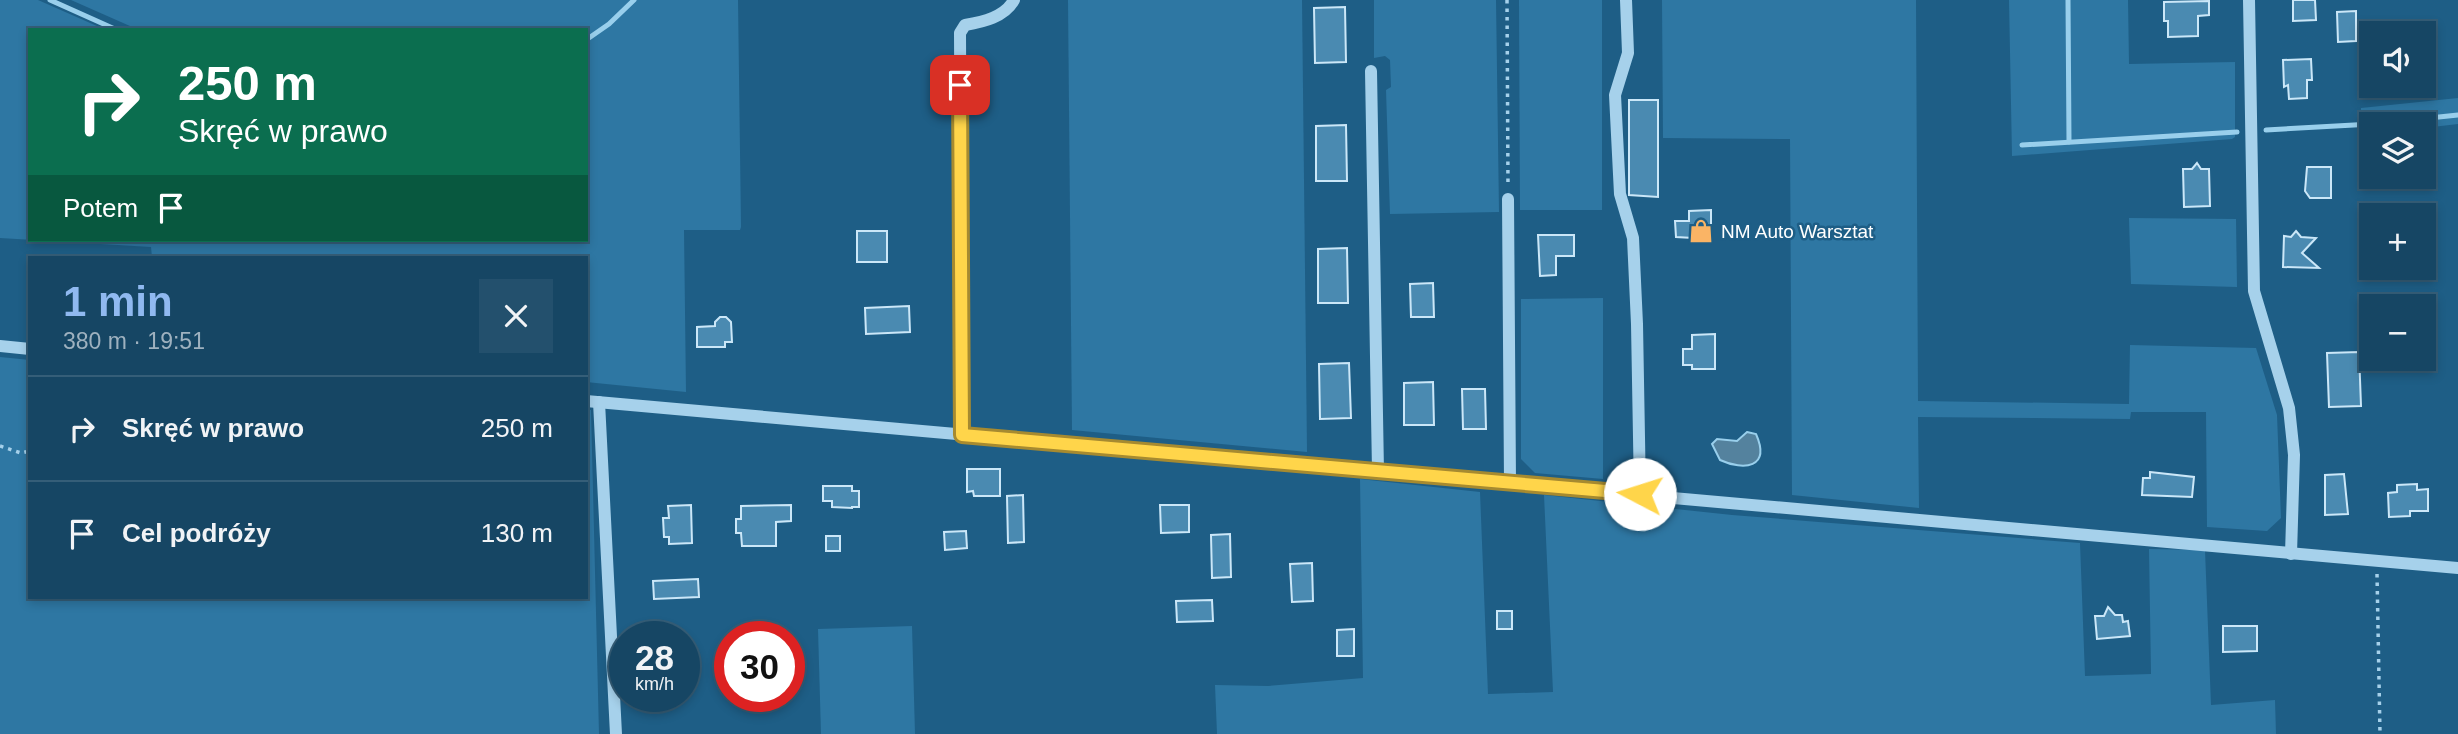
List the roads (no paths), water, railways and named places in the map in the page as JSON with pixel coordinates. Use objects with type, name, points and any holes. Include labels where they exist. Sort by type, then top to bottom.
[{"type":"street","points":[[962,435],[960,33],[965,25],[980,22],[1009,9],[1014,0]]},
{"type":"street","points":[[1626,0],[1628,53],[1615,94],[1620,194],[1633,238],[1640,494]]},
{"type":"street","points":[[2249,0],[2254,291],[2289,408],[2294,455],[2291,554]]},
{"type":"street","points":[[1371,71],[1378,471]]},
{"type":"street","points":[[1508,199],[1510,483]]},
{"type":"street","points":[[0,346],[28,349]]},
{"type":"street","points":[[616,734],[593,401],[2458,568]]},
{"type":"waterway","points":[[50,0],[113,28]]},
{"type":"waterway","points":[[588,39],[609,24],[634,0]]},
{"type":"waterway","points":[[2068,0],[2069,142]]},
{"type":"waterway","points":[[2266,130],[2372,124],[2458,115]]},
{"type":"waterway","points":[[2022,145],[2237,132]]},
{"type":"place","name":"NM Auto Warsztat","points":[[1701,231]]}]
